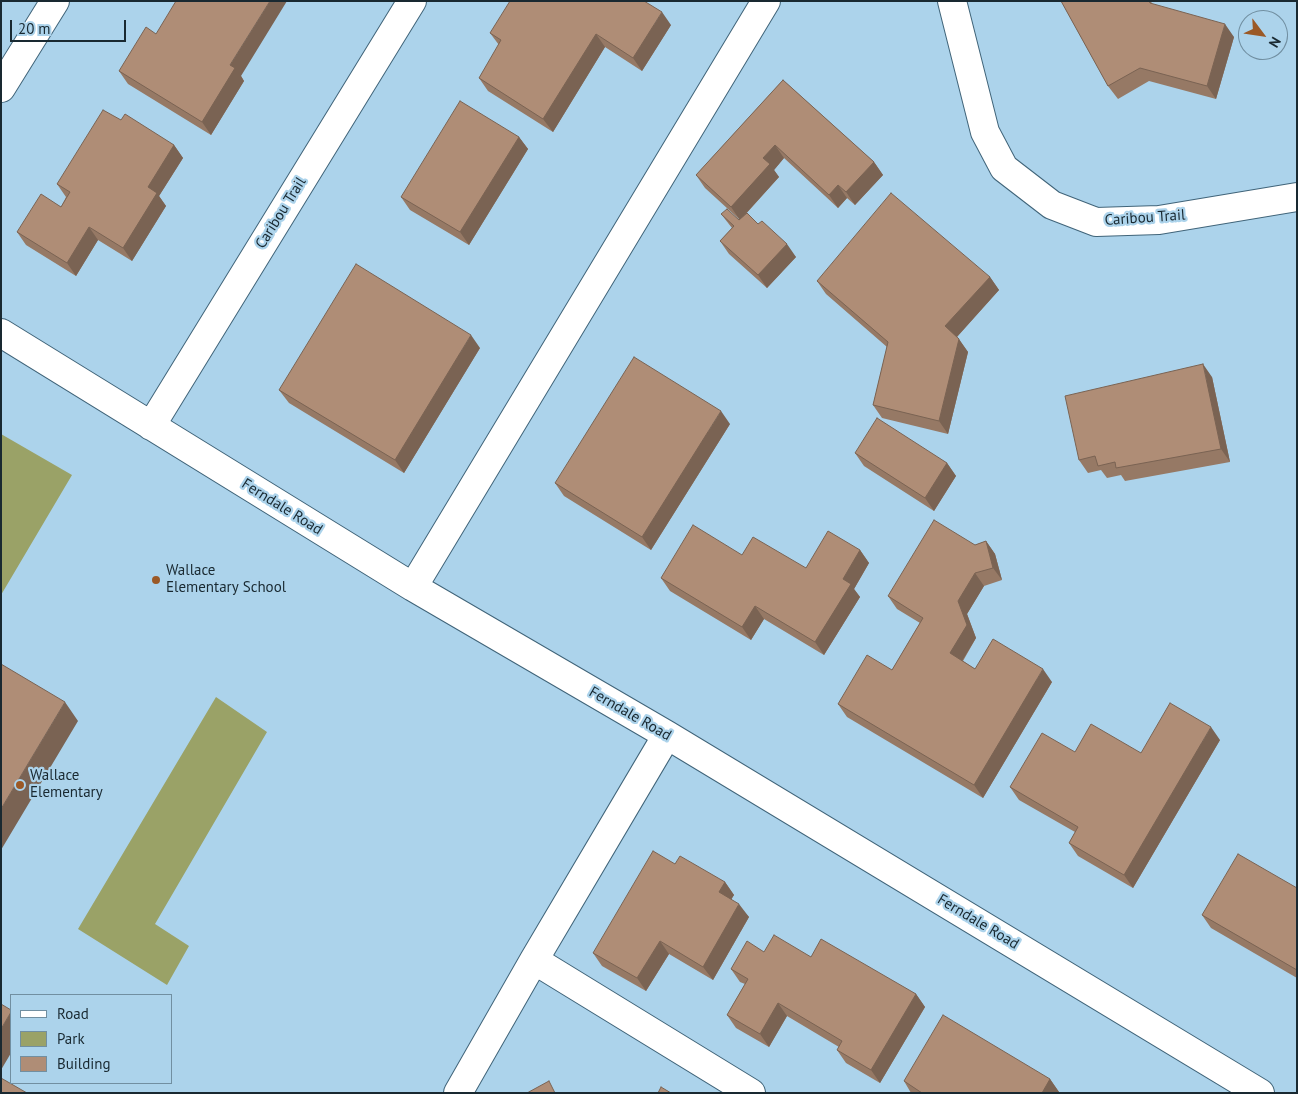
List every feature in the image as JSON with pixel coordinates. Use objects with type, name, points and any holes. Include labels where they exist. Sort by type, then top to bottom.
[{"type":"street","points":[[1,88],[55,1]]},
{"type":"street","name":"Caribou Trail","points":[[151,426],[412,1]]},
{"type":"street","points":[[413,587],[766,1]]},
{"type":"street","name":"Caribou Trail","points":[[952,1],[985,132],[1004,168],[1052,205],[1096,222],[1159,220],[1297,197]]},
{"type":"street","name":"Ferndale Road","points":[[1,333],[413,587],[667,735],[1260,1093]]},
{"type":"street","points":[[458,1093],[667,735]]},
{"type":"street","points":[[534,960],[751,1093]]},
{"type":"green space","points":[[1,434],[72,475],[1,595]]},
{"type":"green space","points":[[216,697],[267,732],[155,924],[189,946],[167,985],[78,929]]},
{"type":"building","points":[[176,1],[270,1],[230,65],[235,68],[202,122],[119,71],[146,27],[156,34]]},
{"type":"building","points":[[510,1],[644,1],[662,12],[633,58],[596,34],[543,119],[479,78],[501,40],[490,33]]},
{"type":"building","points":[[1061,1],[1149,1],[1150,3],[1225,24],[1207,86],[1140,68],[1108,86]]},
{"type":"building","points":[[783,80],[874,162],[846,192],[838,185],[829,195],[775,145],[763,158],[770,164],[731,207],[696,175]]},
{"type":"building","points":[[460,101],[519,137],[460,232],[401,197]]},
{"type":"building","points":[[103,110],[121,120],[125,114],[174,145],[148,187],[157,193],[123,248],[89,227],[67,263],[17,232],[41,194],[61,207],[70,192],[57,184]]},
{"type":"building","points":[[891,193],[990,277],[945,326],[959,339],[939,421],[873,405],[888,342],[817,281]]},
{"type":"building","points":[[727,209],[739,220],[747,213],[758,224],[762,221],[787,244],[758,275],[720,241],[734,226],[721,214]]},
{"type":"building","points":[[356,264],[471,335],[395,460],[279,390]]},
{"type":"building","points":[[634,357],[721,411],[642,537],[555,483]]},
{"type":"building","points":[[1203,364],[1221,449],[1116,468],[1115,462],[1098,466],[1095,456],[1079,460],[1065,396]]},
{"type":"building","points":[[877,418],[947,463],[925,498],[855,453]]},
{"type":"building","points":[[934,520],[975,545],[986,541],[993,568],[975,573],[958,601],[967,625],[950,653],[975,669],[993,639],[1043,669],[974,785],[838,704],[867,655],[892,670],[923,618],[888,596]]},
{"type":"building","points":[[693,525],[742,555],[753,537],[806,568],[828,531],[860,550],[843,579],[851,584],[815,642],[755,606],[742,627],[661,578]]},
{"type":"building","points":[[1,664],[65,702],[1,809]]},
{"type":"building","points":[[1170,703],[1211,727],[1124,875],[1069,843],[1078,827],[1010,787],[1042,733],[1075,752],[1091,724],[1141,753]]},
{"type":"building","points":[[653,851],[675,864],[680,856],[725,882],[719,892],[739,904],[703,967],[660,941],[637,978],[593,953]]},
{"type":"building","points":[[1238,854],[1297,888],[1297,970],[1202,915]]},
{"type":"building","points":[[774,935],[811,957],[821,939],[916,994],[871,1070],[837,1050],[842,1041],[778,1003],[760,1034],[727,1015],[748,979],[731,969],[747,941],[764,952]]},
{"type":"building","points":[[1,1004],[10,1009],[10,1014],[1,1029]]},
{"type":"building","points":[[943,1015],[1050,1079],[1042,1093],[922,1093],[904,1081]]},
{"type":"building","points":[[1,1078],[27,1093],[1,1093]]},
{"type":"building","points":[[549,1081],[555,1093],[527,1093]]},
{"type":"building","points":[[661,1087],[671,1093],[658,1093]]},
{"type":"place","name":"Wallace Elementary School","points":[[156,580]]},
{"type":"place","name":"Wallace Elementary","points":[[20,785]]}]
